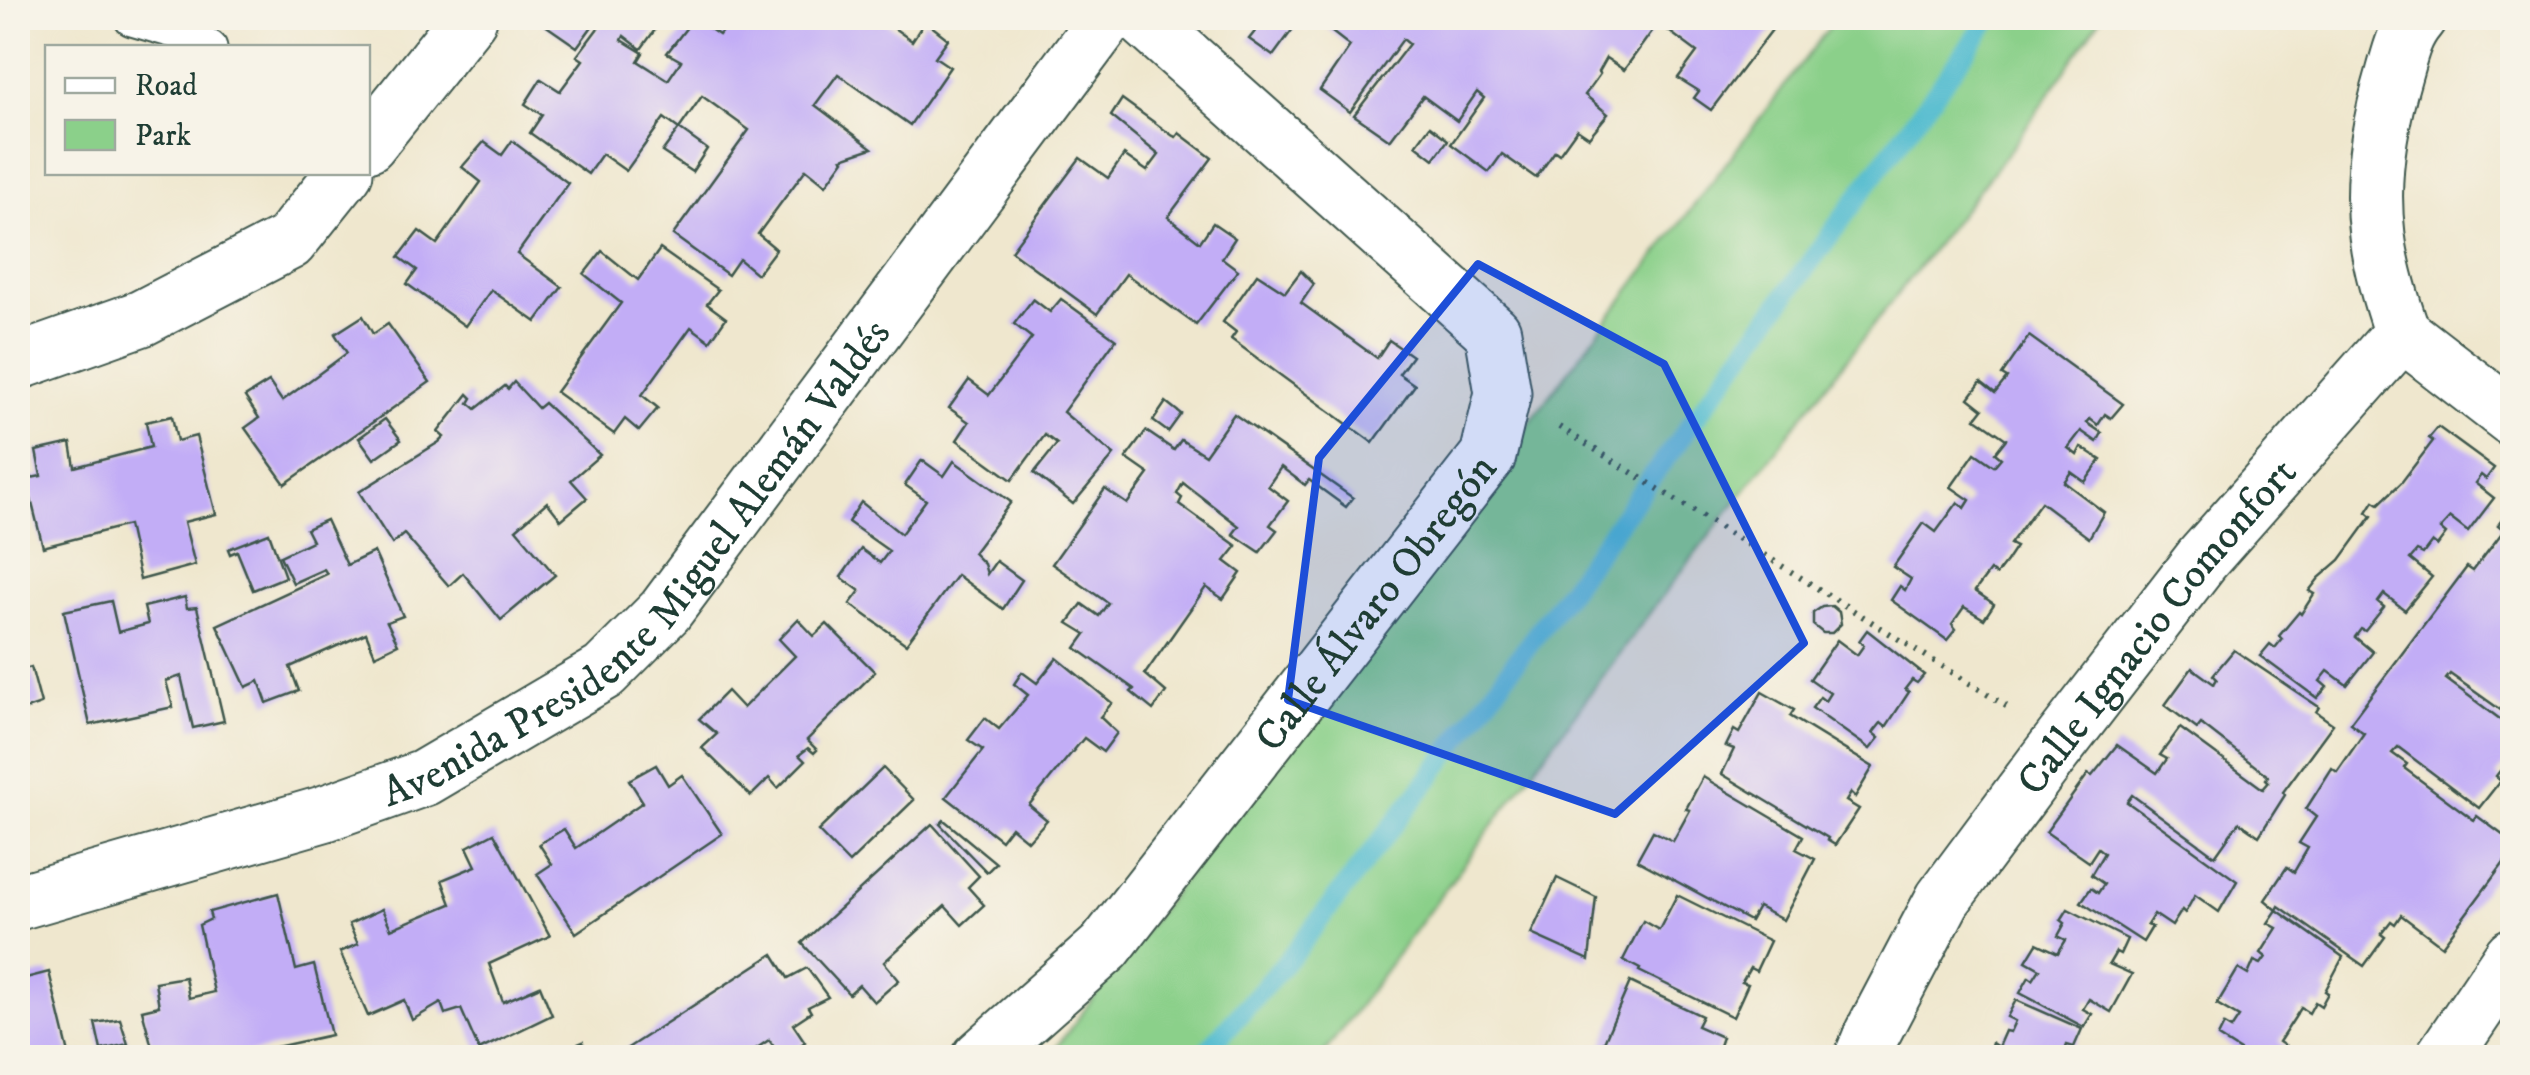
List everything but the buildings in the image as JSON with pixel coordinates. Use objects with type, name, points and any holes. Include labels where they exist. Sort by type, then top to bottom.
[{"type":"street","points":[[370,138],[469,18]]},
{"type":"street","name":"Avenida Presidente Miguel Alemán Valdés","points":[[18,902],[324,814],[424,778],[604,672],[664,611],[1106,18]]},
{"type":"street","name":"Calle Álvaro Obregón","points":[[980,1058],[1104,947],[1488,456],[1502,393],[1493,332],[1142,18]]},
{"type":"street","points":[[2418,18],[2406,31],[2392,80],[2375,170],[2376,233],[2386,285],[2402,333],[2507,401]]},
{"type":"street","points":[[18,362],[142,318],[289,242],[341,175]]},
{"type":"street","name":"Calle Ignacio Comonfort","points":[[1862,1058],[1943,899],[2202,559],[2402,333]]},
{"type":"street","points":[[2443,1058],[2512,956]]},
{"type":"lane","points":[[132,18],[177,30],[204,45]]},
{"type":"path","points":[[1602,454],[2062,741]]},
{"type":"highlighted area","points":[[1478,264],[1664,364],[1804,643],[1615,814],[1288,700],[1319,458]]},
{"type":"green space","points":[[1836,18],[2101,18],[2018,139],[1657,603],[1321,1057],[1048,1058]]},
{"type":"waterway","points":[[1201,1058],[1296,950],[1430,778],[1990,18]]}]
